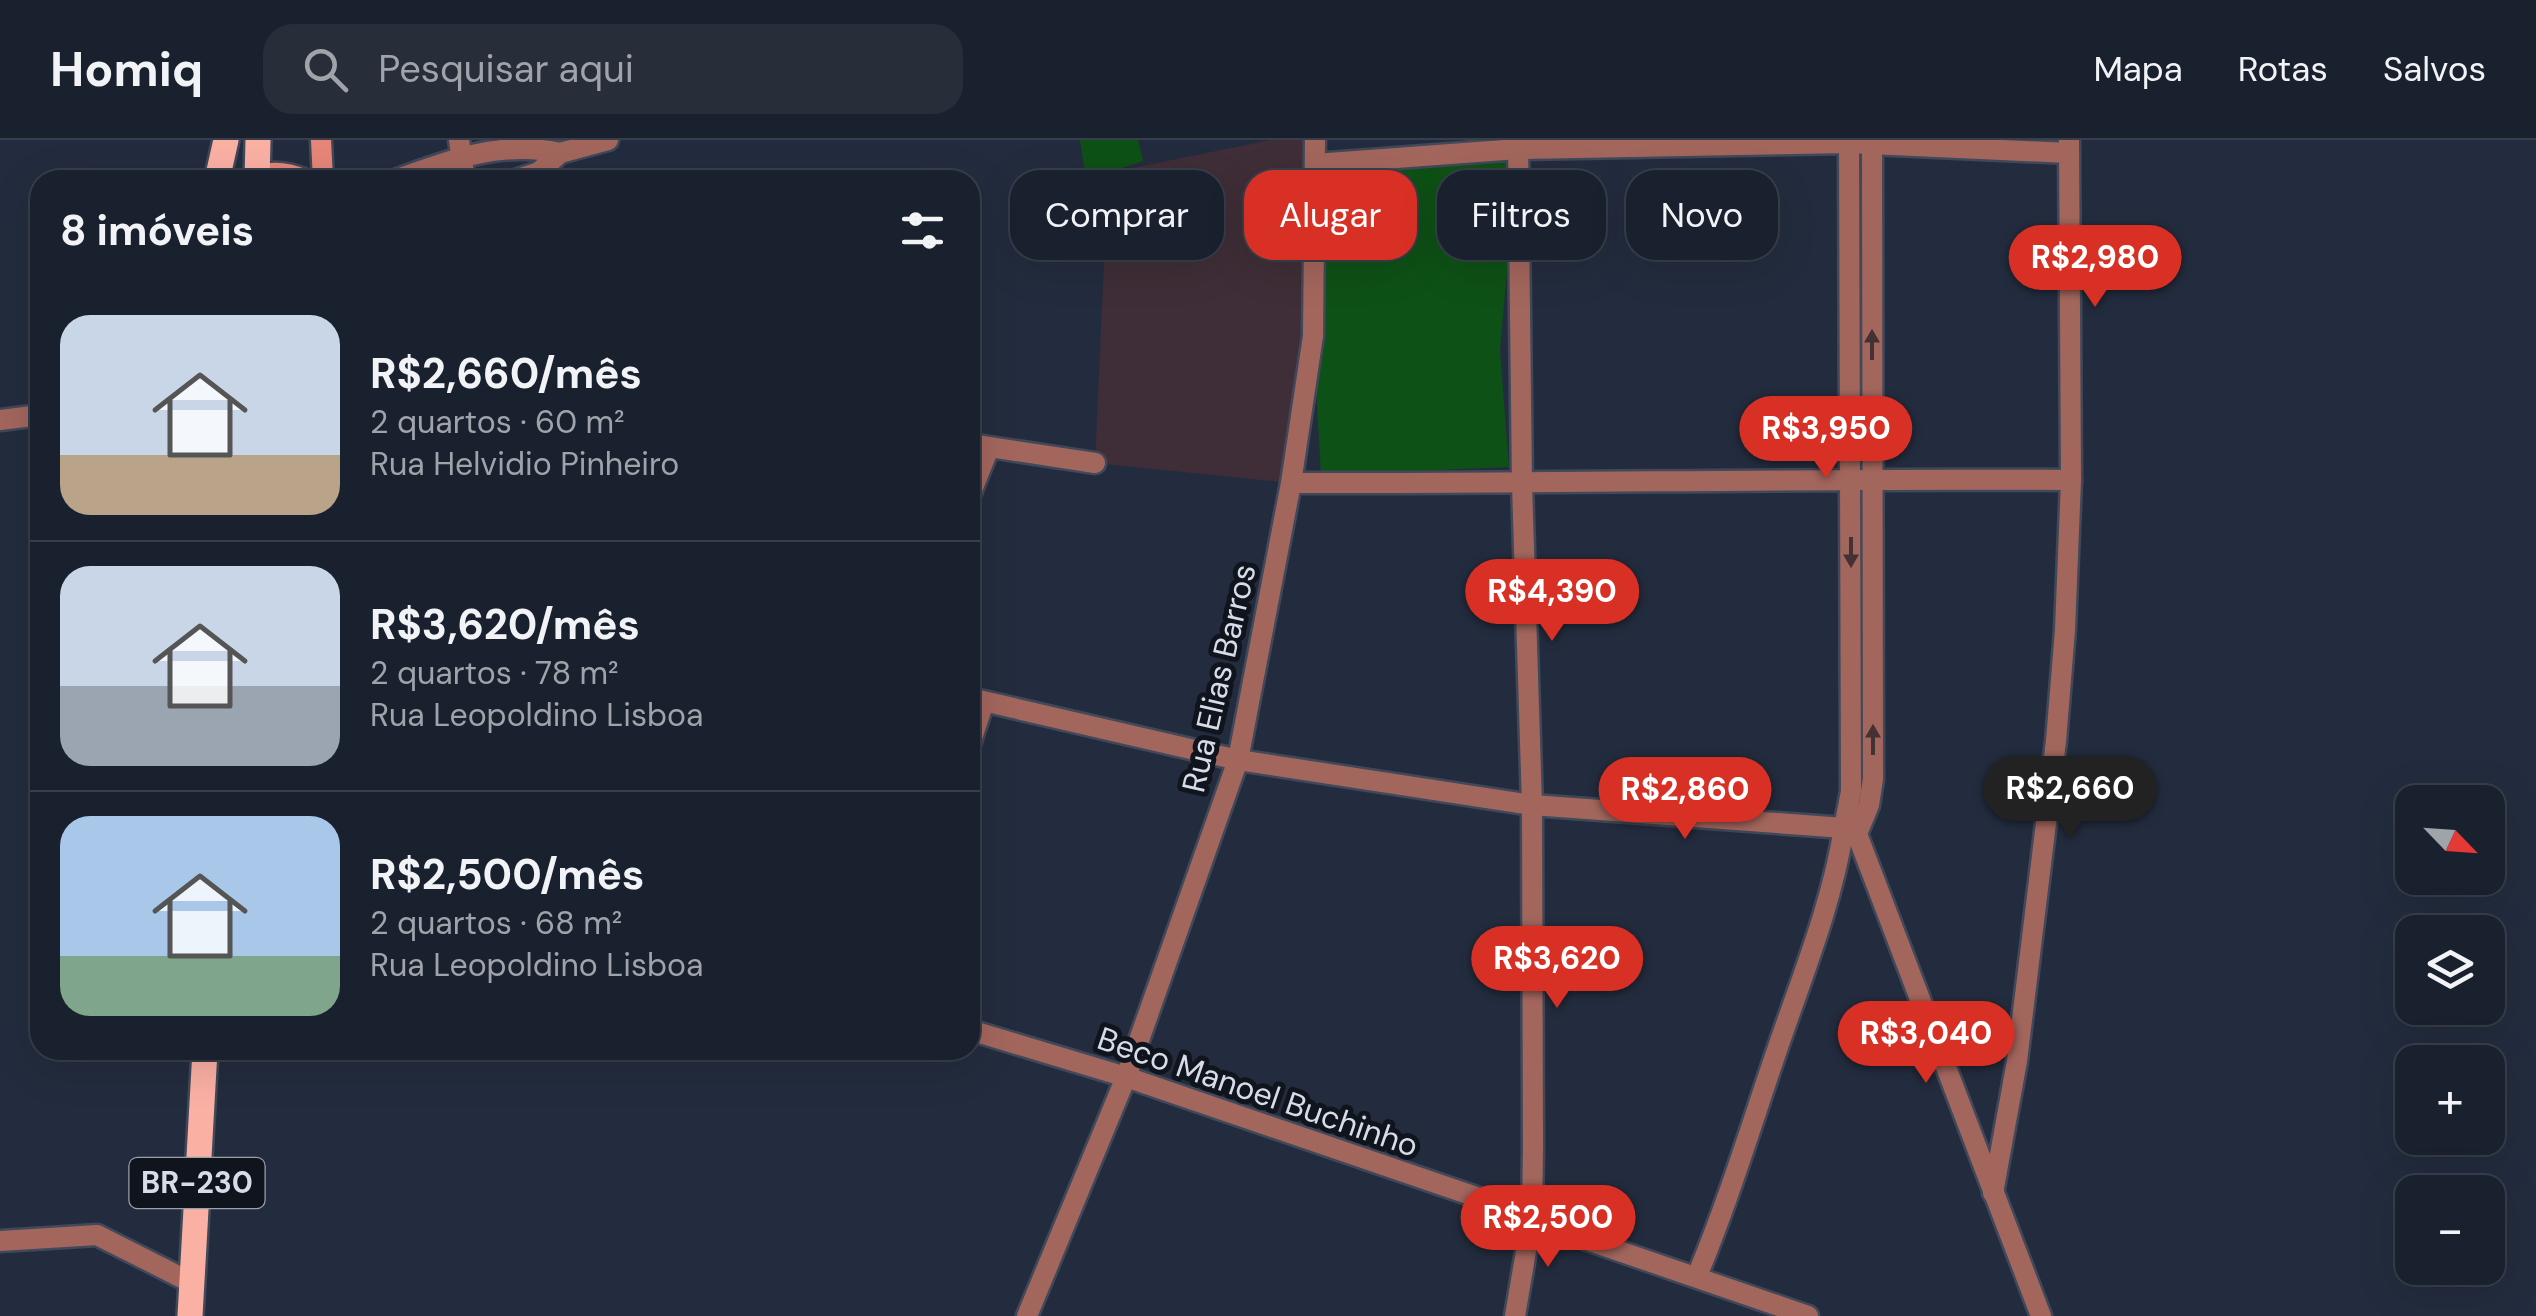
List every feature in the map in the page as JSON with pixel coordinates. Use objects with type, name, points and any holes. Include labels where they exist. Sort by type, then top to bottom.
[{"type":"main road","points":[[218,140],[219,170]]},
{"type":"main road","points":[[220,170],[226,140]]},
{"type":"main road","points":[[254,170],[258,140]]},
{"type":"main road","points":[[321,140],[322,170]]},
{"type":"main road","name":"BR-230","points":[[190,1316],[204,1060]]},
{"type":"street","points":[[415,170],[460,148],[532,145],[560,153],[608,140]]},
{"type":"street","name":"Rua Elias Barros","points":[[1027,1316],[1126,1077],[1238,760],[1291,484],[1313,336],[1314,140]]},
{"type":"street","points":[[1315,164],[1518,144],[1849,142],[2069,147],[2071,480],[2056,741],[2017,1061],[1993,1193]]},
{"type":"street","points":[[1849,142],[1850,831],[2040,1316]]},
{"type":"street","points":[[1696,1276],[1739,1166],[1838,861],[1850,831],[1869,805],[1873,779],[1872,143]]},
{"type":"street","points":[[1514,1316],[1532,1216],[1532,805],[1522,484],[1518,144]]},
{"type":"street","points":[[544,170],[560,153]]},
{"type":"street","points":[[0,420],[30,416]]},
{"type":"street","points":[[980,446],[1095,463]]},
{"type":"street","points":[[1291,484],[1851,478],[2071,480]]},
{"type":"street","points":[[980,701],[1238,760],[1532,805],[1850,831]]},
{"type":"street","name":"Beco Manoel Buchinho","points":[[980,1033],[1126,1077],[1532,1216],[1587,1240],[1808,1316]]},
{"type":"street","points":[[0,1241],[97,1235],[192,1283]]},
{"type":"shaded area","points":[[1271,140],[1314,140],[1312,170],[1244,170],[1244,260],[1306,260],[1291,483],[1095,463],[1104,260],[1224,260],[1224,170],[1123,170]]},
{"type":"green space","points":[[1080,140],[1138,140],[1143,161],[1116,170],[1084,170]]},
{"type":"green space","points":[[1518,149],[1516,170],[1437,170],[1437,260],[1508,260],[1500,350],[1509,467],[1321,475],[1313,336],[1314,260],[1417,260],[1417,170],[1315,170],[1315,164]]}]
